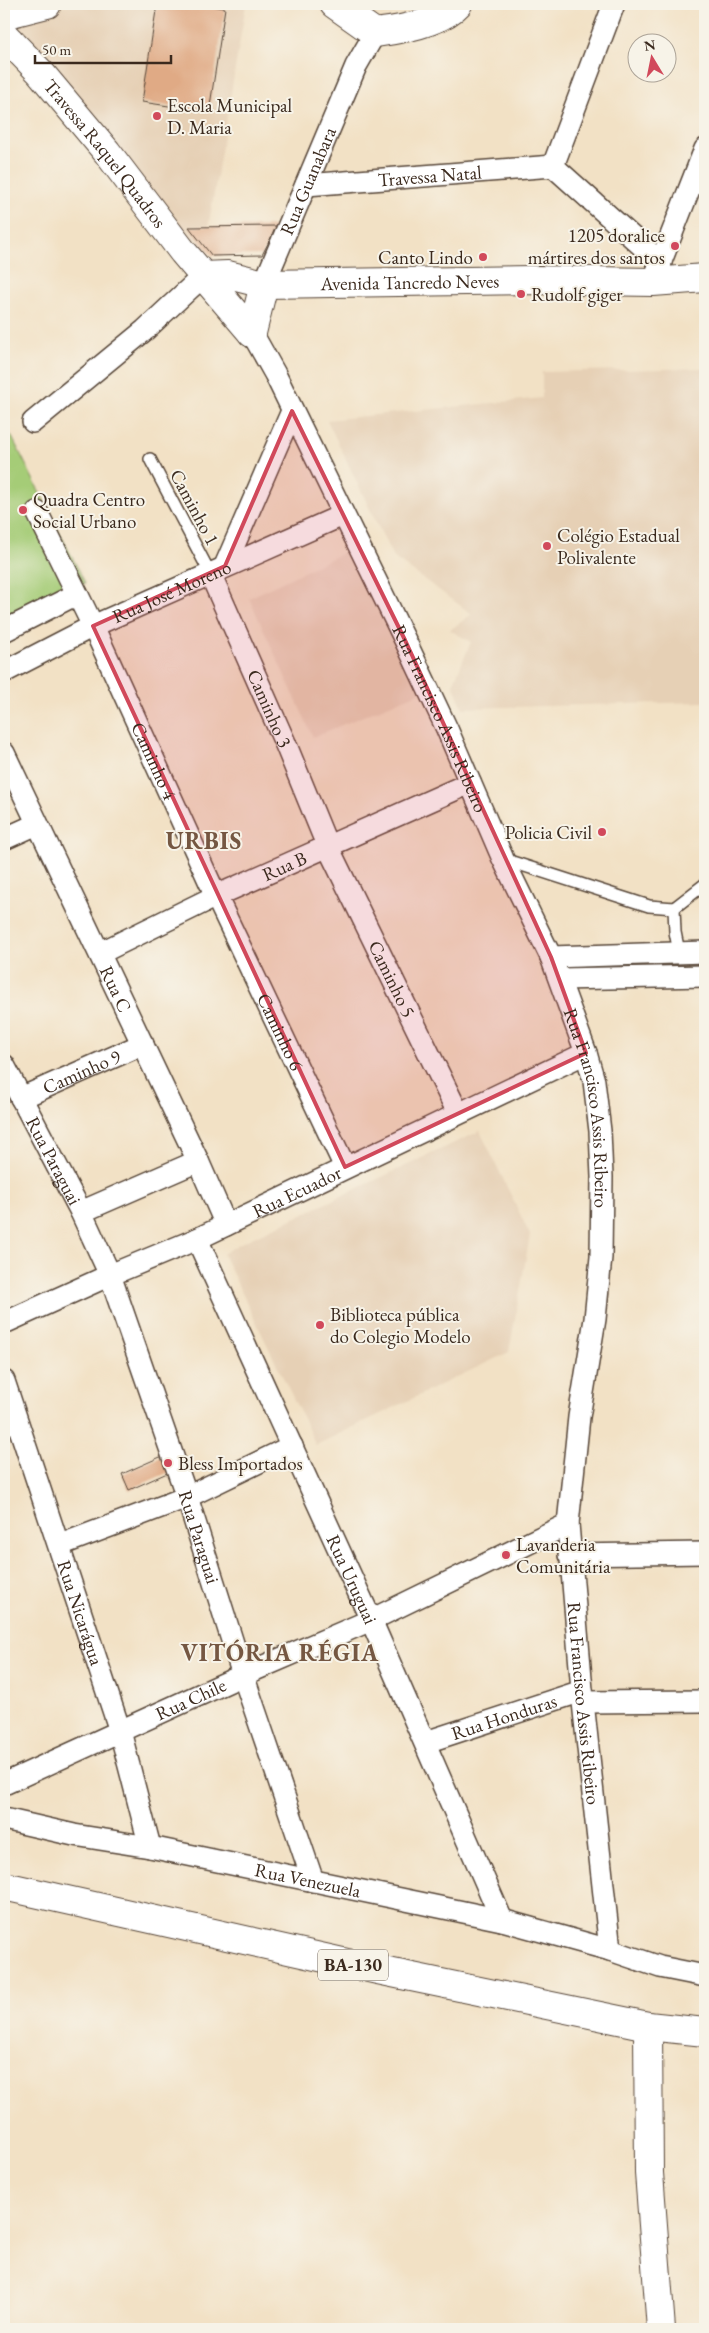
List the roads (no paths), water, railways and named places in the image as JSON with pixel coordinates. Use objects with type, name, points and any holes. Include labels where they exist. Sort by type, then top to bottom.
[{"type":"main road","points":[[4,15],[47,4]]},
{"type":"main road","points":[[334,4],[374,33],[402,29],[425,22],[446,13],[458,4]]},
{"type":"main road","name":"Travessa Raquel Quadros","points":[[4,35],[40,72],[107,152],[204,276],[252,333]]},
{"type":"main road","name":"Avenida Tancredo Neves","points":[[204,276],[228,275],[264,284],[530,280],[657,273],[705,278]]},
{"type":"main road","name":"Rua Guanabara","points":[[252,333],[264,284]]},
{"type":"main road","name":"BA-130","points":[[4,1886],[378,1970],[648,2026],[705,2032]]},
{"type":"main road","points":[[648,2026],[649,2173],[661,2329]]},
{"type":"street","points":[[614,4],[553,166],[657,273],[705,149]]},
{"type":"street","name":"Rua Guanabara","points":[[264,284],[356,66],[374,33]]},
{"type":"street","name":"Travessa Natal","points":[[306,185],[553,166]]},
{"type":"street","points":[[33,422],[145,330],[204,276]]},
{"type":"street","name":"Rua Francisco Assis Ribeiro","points":[[252,333],[275,374],[410,649],[503,859],[551,957],[594,1080],[600,1131],[602,1177],[601,1256],[595,1319],[579,1417],[568,1524],[569,1555],[582,1696],[610,1950]]},
{"type":"street","points":[[218,570],[292,411]]},
{"type":"street","name":"Caminho 4","points":[[37,512],[93,626],[216,896]]},
{"type":"street","name":"Rua José Moreno","points":[[4,672],[93,626],[343,515]]},
{"type":"street","name":"Caminho 3","points":[[218,570],[327,845]]},
{"type":"street","points":[[4,630],[78,594]]},
{"type":"street","name":"Rua C","points":[[4,753],[36,824],[143,1044],[226,1225]]},
{"type":"street","name":"Rua B","points":[[100,953],[216,896],[327,845],[470,783]]},
{"type":"street","points":[[4,840],[36,824]]},
{"type":"street","name":"Caminho 5","points":[[327,845],[458,1113]]},
{"type":"street","name":"Caminho 6","points":[[216,896],[344,1167]]},
{"type":"street","points":[[551,957],[705,952]]},
{"type":"street","points":[[560,979],[705,976]]},
{"type":"street","name":"Caminho 9","points":[[21,1098],[143,1044]]},
{"type":"street","name":"Rua Ecuador","points":[[4,1323],[110,1274],[196,1239],[586,1053]]},
{"type":"street","name":"Rua Paraguai","points":[[4,1065],[81,1212],[110,1274],[187,1498],[243,1675],[313,1881]]},
{"type":"street","points":[[81,1212],[198,1161]]},
{"type":"street","name":"Rua Uruguai","points":[[196,1239],[426,1742],[502,1920]]},
{"type":"street","name":"Rua Nicarágua","points":[[4,1380],[120,1731],[150,1847]]},
{"type":"street","points":[[60,1546],[187,1498],[292,1446]]},
{"type":"street","name":"Rua Chile","points":[[4,1784],[243,1675],[371,1620],[568,1524]]},
{"type":"street","points":[[569,1555],[705,1553]]},
{"type":"street","name":"Rua Honduras","points":[[426,1742],[582,1696],[705,1701]]},
{"type":"street","name":"Rua Venezuela","points":[[4,1819],[64,1833],[150,1847],[502,1920],[660,1966],[705,1976]]},
{"type":"lane","name":"Caminho 1","points":[[150,459],[218,570]]},
{"type":"lane","points":[[503,859],[638,904],[674,908],[705,884]]},
{"type":"lane","points":[[674,908],[674,924],[679,952]]},
{"type":"place","name":"Escola Municipal D. Maria","points":[[157,116]]},
{"type":"place","name":"1205 doralice mártires dos santos","points":[[675,246]]},
{"type":"place","name":"Canto Lindo","points":[[483,257]]},
{"type":"place","name":"Rudolf giger","points":[[521,294]]},
{"type":"place","name":"Quadra Centro Social Urbano","points":[[23,510]]},
{"type":"place","name":"Colégio Estadual Polivalente","points":[[547,546]]},
{"type":"place","name":"Policia Civil","points":[[602,832]]},
{"type":"place","name":"Biblioteca pública do Colegio Modelo","points":[[320,1325]]},
{"type":"place","name":"Bless Importados","points":[[168,1463]]},
{"type":"place","name":"Lavanderia Comunitária","points":[[506,1555]]},
{"type":"district","name":"URBIS","points":[[204,841]]},
{"type":"district","name":"VITÓRIA RÉGIA","points":[[280,1653]]}]
